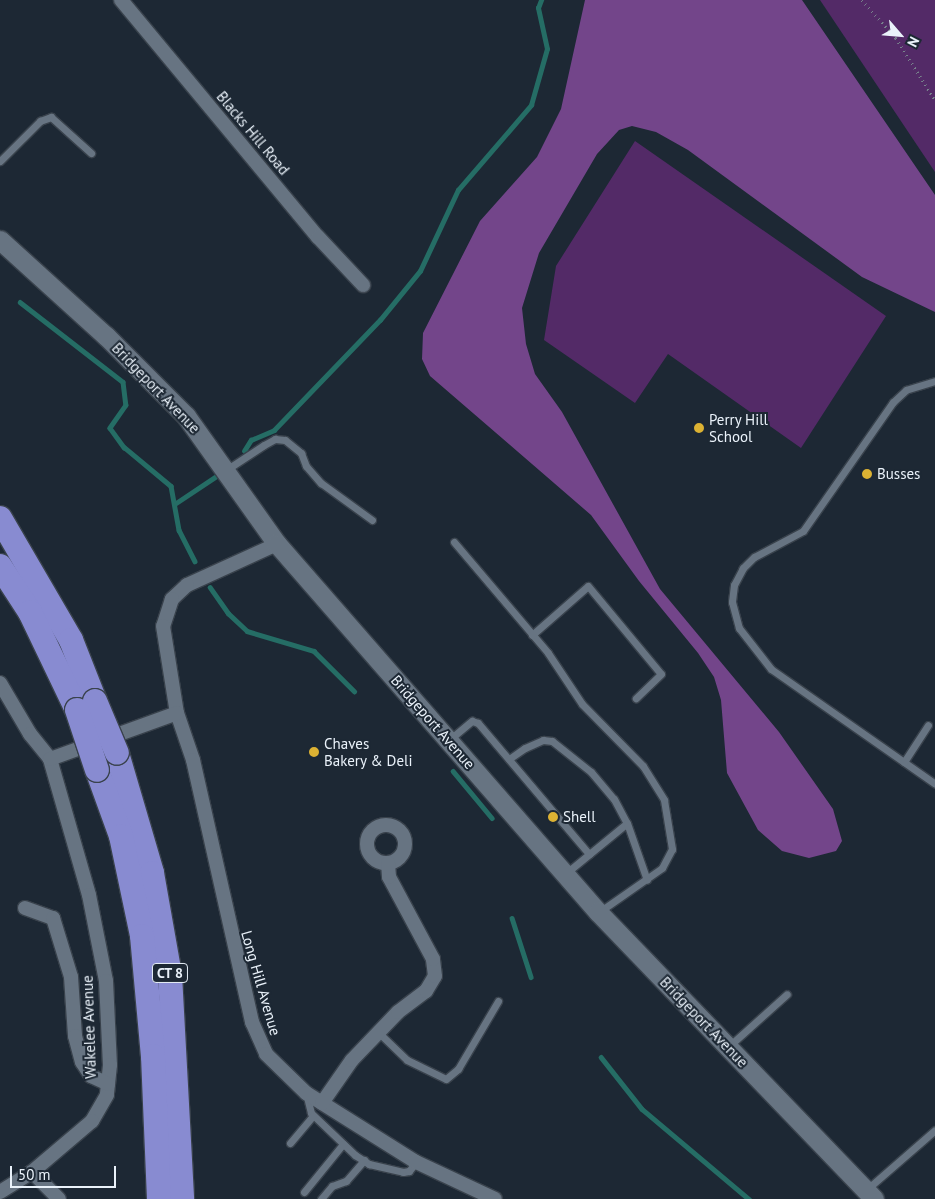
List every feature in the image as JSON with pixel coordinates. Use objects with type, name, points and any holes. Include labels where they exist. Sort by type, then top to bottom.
[{"type":"highway","name":"CT 8","points":[[0,518],[71,640],[86,705],[97,770],[121,836],[142,936],[153,1056],[160,1199]]},
{"type":"highway","name":"CT 8","points":[[0,566],[117,753],[152,872],[170,975],[182,1199]]},
{"type":"main road","name":"Bridgeport Avenue","points":[[0,240],[159,388],[186,416],[277,544],[598,912],[870,1195]]},
{"type":"street","name":"Blacks Hill Road","points":[[121,0],[318,237],[363,285]]},
{"type":"street","name":"Long Hill Avenue","points":[[277,544],[187,585],[172,600],[164,615],[164,646],[178,713],[193,760],[252,1022],[266,1054],[283,1074],[306,1093],[416,1162],[495,1199]]},
{"type":"street","points":[[0,683],[30,734],[50,759],[178,713]]},
{"type":"street","name":"Wakelee Avenue","points":[[0,1192],[32,1172],[92,1121],[101,1108],[108,1084],[110,1065],[106,981],[89,895],[50,759]]},
{"type":"street","points":[[322,1103],[352,1060],[378,1032],[426,991],[436,970],[434,959],[389,877],[388,863]]},
{"type":"street","points":[[25,908],[53,918],[71,977],[75,1036],[82,1062],[91,1076],[108,1084]]},
{"type":"street","points":[[32,1172],[60,1199]]},
{"type":"lane","points":[[0,161],[40,121],[51,117],[91,153]]},
{"type":"lane","points":[[935,381],[906,390],[893,402],[810,523],[796,537],[754,557],[743,568],[732,594],[736,621],[771,669],[935,784]]},
{"type":"lane","points":[[226,470],[275,439],[285,440],[301,453],[306,466],[321,483],[372,520]]},
{"type":"lane","points":[[454,542],[532,635],[582,704],[643,766],[664,800],[672,849],[662,868],[598,912]]},
{"type":"lane","points":[[532,635],[588,586],[661,674],[636,698]]},
{"type":"lane","points":[[449,740],[472,721],[509,759],[589,854]]},
{"type":"lane","points":[[904,762],[928,725]]},
{"type":"lane","points":[[509,759],[524,748],[543,740],[552,741],[590,772],[614,799],[627,823],[647,880]]},
{"type":"lane","points":[[565,874],[627,823]]},
{"type":"lane","points":[[728,1047],[787,994]]},
{"type":"lane","points":[[378,1032],[407,1060],[446,1079],[458,1070],[498,1001]]},
{"type":"lane","points":[[306,1093],[313,1116],[343,1144],[364,1160],[403,1172],[409,1171],[416,1162]]},
{"type":"lane","points":[[290,1143],[313,1116]]},
{"type":"lane","points":[[870,1195],[935,1130]]},
{"type":"lane","points":[[304,1192],[343,1144]]},
{"type":"lane","points":[[321,1199],[332,1186],[346,1181],[364,1160]]},
{"type":"path","points":[[862,0],[900,44],[935,100]]},
{"type":"shaded area","points":[[585,0],[802,0],[935,195],[935,312],[862,277],[688,150],[656,132],[632,126],[619,130],[597,154],[539,253],[522,308],[526,344],[535,374],[562,412],[660,589],[779,732],[833,809],[842,841],[836,851],[809,858],[782,851],[758,830],[727,773],[721,700],[714,677],[698,653],[639,581],[591,515],[430,376],[422,359],[423,333],[480,221],[537,157],[561,109]]},
{"type":"shaded area","points":[[820,0],[935,0],[935,172]]},
{"type":"shaded area","points":[[635,141],[886,316],[801,448],[668,354],[635,403],[544,340],[556,266]]},
{"type":"waterway","points":[[244,451],[251,440],[274,430],[380,320],[420,271],[458,190],[531,105],[547,49],[538,8],[541,0]]},
{"type":"waterway","points":[[20,302],[123,382],[126,405],[110,428],[124,447],[171,486],[179,530],[195,561]]},
{"type":"waterway","points":[[176,503],[215,477]]},
{"type":"waterway","points":[[210,587],[228,613],[247,631],[314,651],[354,691]]},
{"type":"waterway","points":[[453,771],[492,818]]},
{"type":"waterway","points":[[512,918],[531,977]]},
{"type":"waterway","points":[[601,1057],[642,1109],[749,1199]]},
{"type":"place","name":"Perry Hill School","points":[[699,428]]},
{"type":"place","name":"Busses","points":[[867,474]]},
{"type":"place","name":"Chaves Bakery & Deli","points":[[314,752]]},
{"type":"place","name":"Shell","points":[[553,817]]}]
